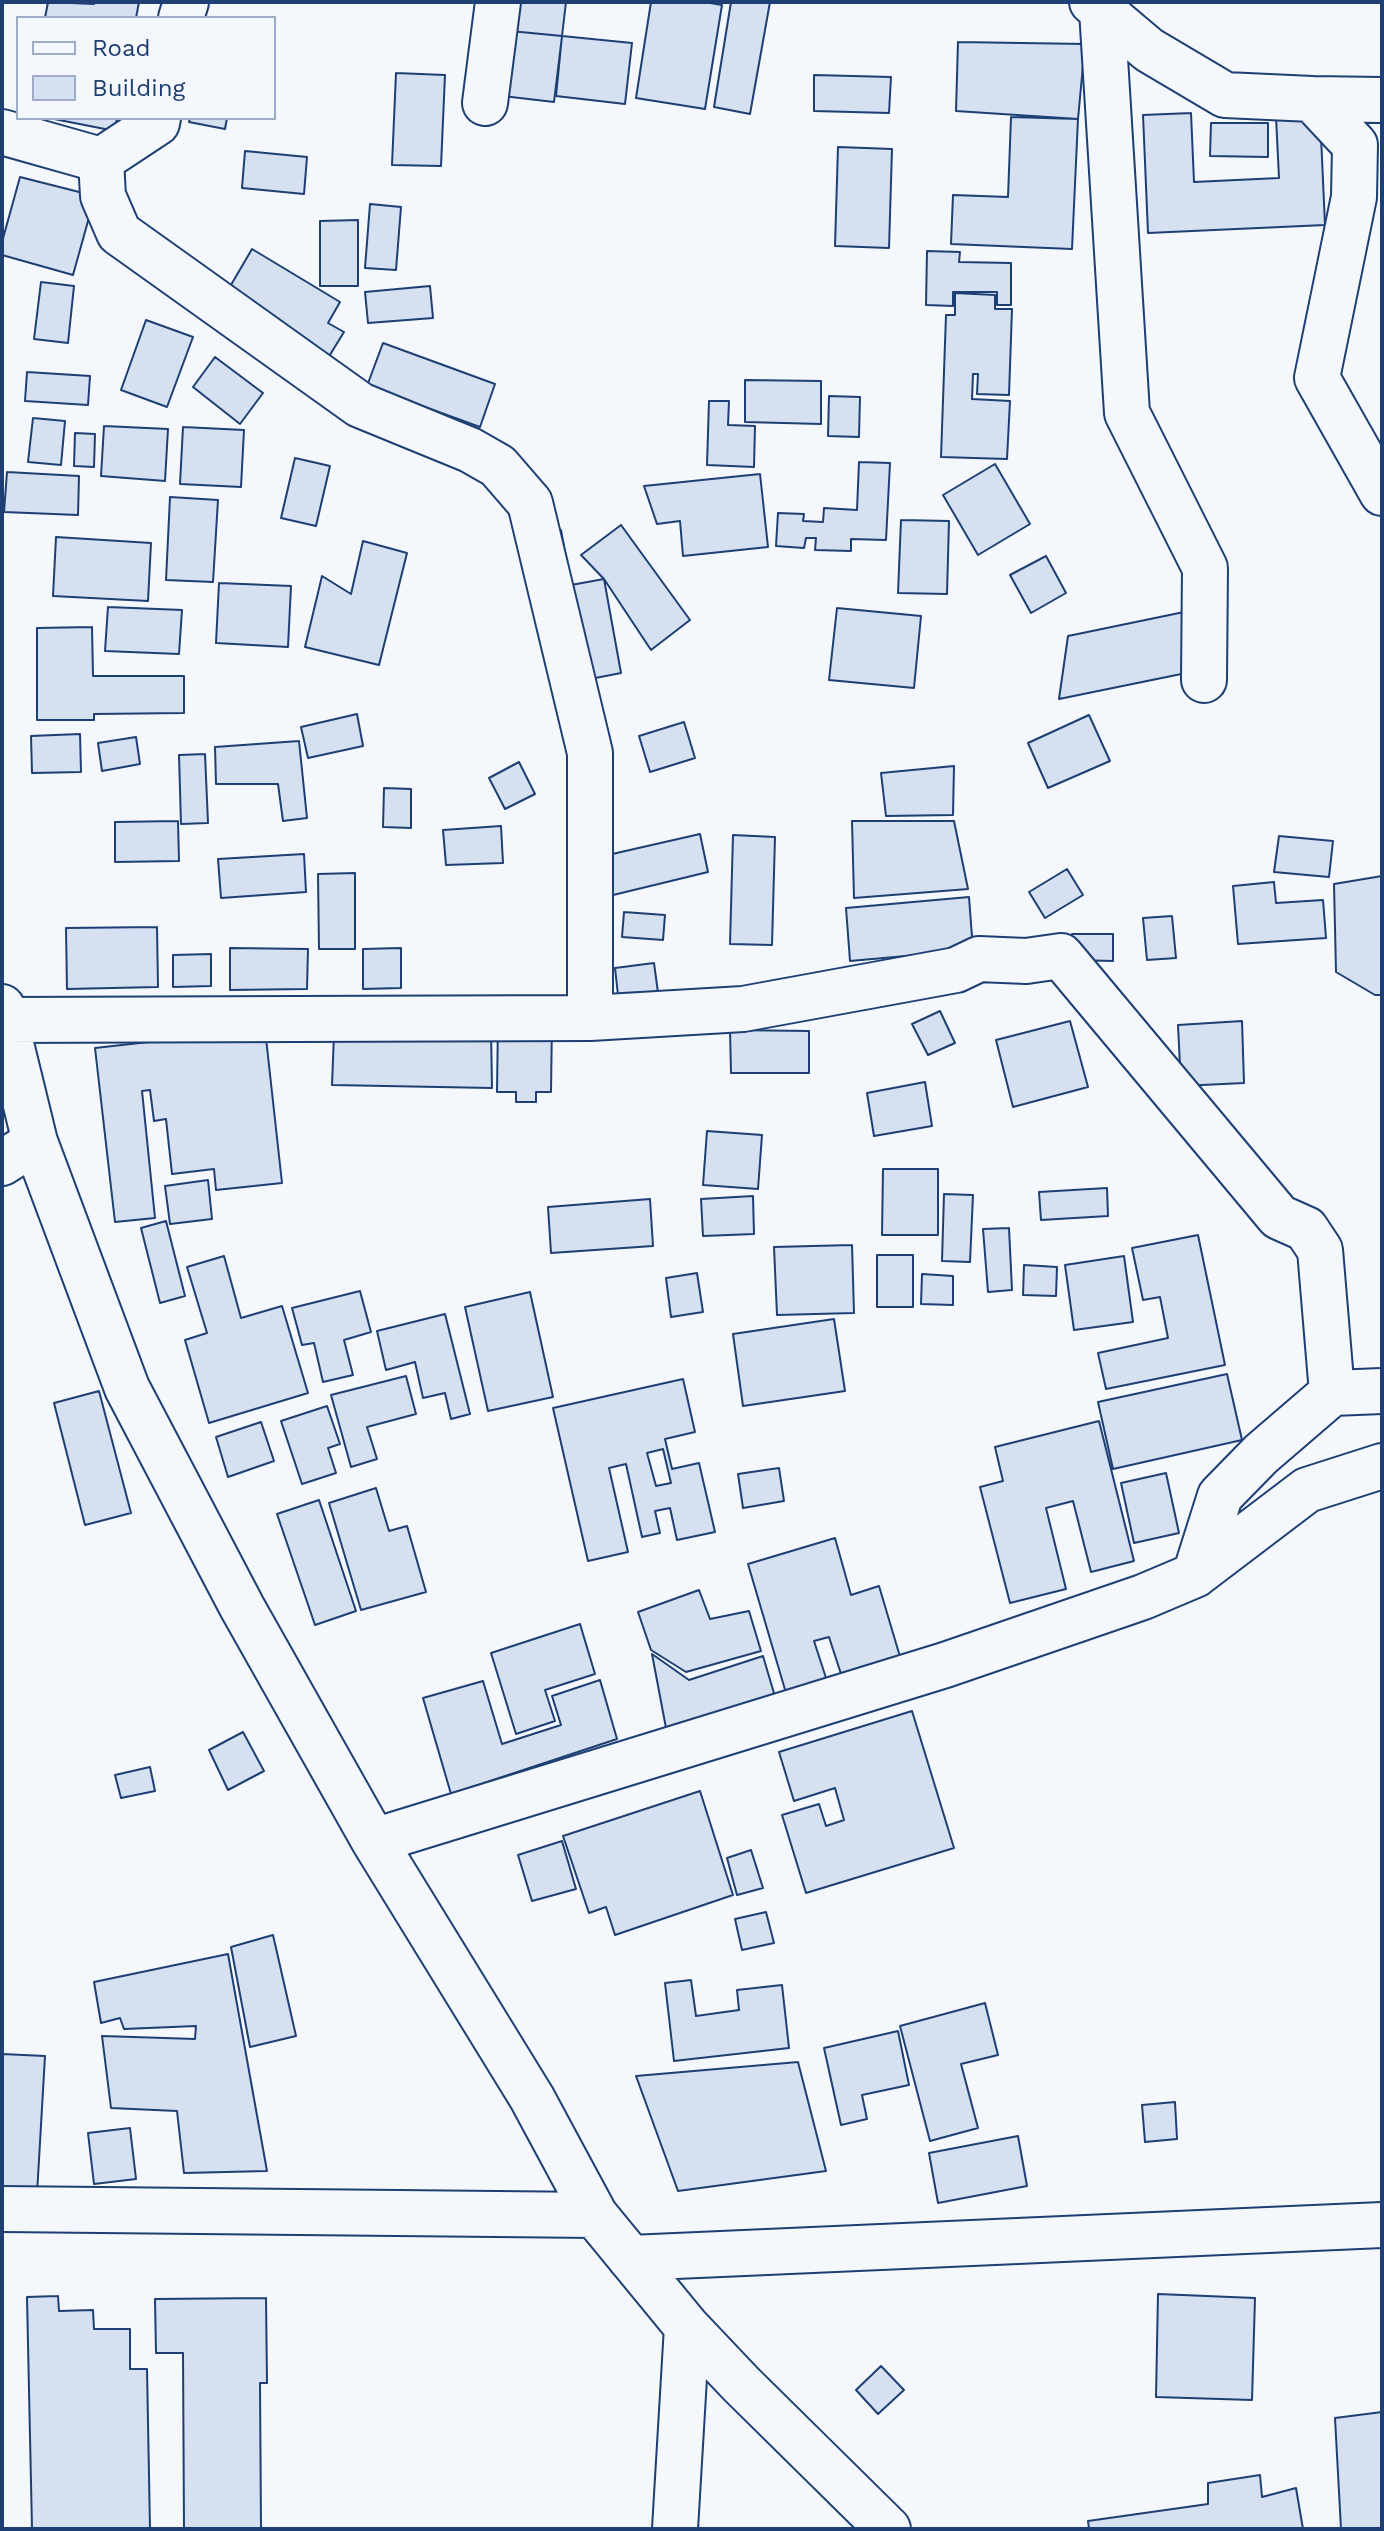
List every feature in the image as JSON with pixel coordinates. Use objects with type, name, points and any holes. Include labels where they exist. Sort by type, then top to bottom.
[{"type":"street","points":[[485,103],[498,2]]},
{"type":"street","points":[[1097,6],[1149,50],[1225,95],[1382,100]]},
{"type":"street","points":[[1097,6],[1127,413],[1205,568],[1204,680]]},
{"type":"street","points":[[1312,99],[1355,145],[1354,197],[1317,378],[1382,493]]},
{"type":"street","points":[[2,132],[101,160],[158,120]]},
{"type":"street","points":[[101,160],[103,196],[119,233],[360,405],[470,450],[498,466],[530,503],[590,753],[590,1018]]},
{"type":"street","points":[[888,2529],[687,2327],[595,2215],[532,2098],[374,1841],[242,1607],[127,1388],[19,1153],[3,1014],[590,1018],[743,1009],[956,970],[979,959],[1026,961],[1061,956],[1279,1217],[1306,1229],[1320,1250],[1332,1393]]},
{"type":"street","points":[[1195,1575],[1220,1496],[1261,1454],[1332,1393],[1382,1391]]},
{"type":"street","points":[[374,1841],[945,1665],[1143,1597],[1195,1575],[1307,1490],[1382,1466]]},
{"type":"street","points":[[2,2209],[595,2215]]},
{"type":"street","points":[[630,2258],[1382,2225]]},
{"type":"street","points":[[675,2529],[687,2327]]},
{"type":"building","points":[[48,2],[139,2],[136,16],[45,16]]},
{"type":"building","points":[[504,2],[566,2],[562,36],[500,30]]},
{"type":"building","points":[[651,2],[722,5],[705,109],[636,98]]},
{"type":"building","points":[[731,2],[770,2],[750,114],[714,107]]},
{"type":"building","points":[[500,30],[562,36],[554,102],[494,95]]},
{"type":"building","points":[[562,36],[632,43],[625,104],[556,96]]},
{"type":"building","points":[[958,42],[1085,44],[1078,119],[956,111]]},
{"type":"building","points":[[396,73],[445,75],[441,166],[392,165]]},
{"type":"building","points":[[814,75],[891,77],[889,113],[814,111]]},
{"type":"building","points":[[1191,113],[1194,182],[1279,178],[1276,117],[1320,114],[1325,225],[1148,233],[1143,115]]},
{"type":"building","points":[[1011,117],[1078,119],[1072,249],[951,244],[953,195],[1008,197]]},
{"type":"building","points":[[59,120],[117,120],[115,131]]},
{"type":"building","points":[[190,120],[227,120],[225,129]]},
{"type":"building","points":[[1211,123],[1268,123],[1268,157],[1210,156]]},
{"type":"building","points":[[838,147],[892,149],[889,248],[835,246]]},
{"type":"building","points":[[245,151],[307,157],[304,194],[242,188]]},
{"type":"building","points":[[20,177],[95,196],[73,275],[2,255],[2,242]]},
{"type":"building","points":[[370,204],[401,207],[396,270],[365,268]]},
{"type":"building","points":[[358,220],[358,286],[320,286],[320,221]]},
{"type":"building","points":[[252,249],[340,302],[328,323],[344,332],[325,363],[221,302]]},
{"type":"building","points":[[927,251],[960,252],[959,262],[1011,263],[1011,305],[997,305],[997,292],[953,292],[953,306],[926,305]]},
{"type":"building","points":[[41,282],[74,286],[68,343],[34,339]]},
{"type":"building","points":[[430,286],[433,318],[368,323],[365,292]]},
{"type":"building","points":[[955,293],[995,295],[995,309],[1012,309],[1009,395],[977,394],[978,374],[973,374],[972,399],[1010,401],[1007,459],[941,457],[946,315],[955,315]]},
{"type":"building","points":[[146,320],[193,337],[167,407],[121,390]]},
{"type":"building","points":[[383,343],[495,384],[480,427],[367,386]]},
{"type":"building","points":[[215,357],[263,393],[240,424],[193,387]]},
{"type":"building","points":[[27,372],[90,376],[88,405],[25,401]]},
{"type":"building","points":[[745,380],[821,381],[821,424],[745,422]]},
{"type":"building","points":[[829,396],[860,397],[859,437],[828,436]]},
{"type":"building","points":[[709,401],[729,401],[728,425],[755,426],[754,467],[707,465]]},
{"type":"building","points":[[33,418],[65,421],[61,465],[28,462]]},
{"type":"building","points":[[104,426],[168,429],[165,481],[101,476]]},
{"type":"building","points":[[183,427],[244,430],[241,487],[180,484]]},
{"type":"building","points":[[75,433],[95,434],[94,467],[74,466]]},
{"type":"building","points":[[295,458],[330,466],[316,526],[281,518]]},
{"type":"building","points":[[859,462],[890,463],[886,540],[851,539],[851,551],[815,550],[816,538],[806,538],[804,548],[776,546],[778,513],[804,514],[803,521],[823,522],[824,508],[857,510]]},
{"type":"building","points":[[995,464],[1030,524],[978,555],[943,495]]},
{"type":"building","points":[[7,472],[79,476],[78,515],[4,512]]},
{"type":"building","points":[[760,474],[768,547],[683,556],[680,521],[657,524],[644,486]]},
{"type":"building","points":[[170,497],[218,500],[213,582],[166,580]]},
{"type":"building","points":[[901,520],[949,521],[947,594],[898,593]]},
{"type":"building","points":[[621,525],[690,620],[651,650],[604,579],[581,555]]},
{"type":"building","points":[[561,530],[571,585],[604,579],[621,673],[575,682],[546,533]]},
{"type":"building","points":[[56,537],[151,543],[148,601],[53,596]]},
{"type":"building","points":[[363,541],[407,553],[379,665],[305,647],[322,576],[351,594]]},
{"type":"building","points":[[1046,556],[1066,593],[1031,613],[1010,575]]},
{"type":"building","points":[[219,583],[291,586],[288,647],[216,643]]},
{"type":"building","points":[[108,607],[182,610],[179,654],[105,651]]},
{"type":"building","points":[[837,608],[921,616],[914,688],[829,680]]},
{"type":"building","points":[[1184,612],[1196,671],[1059,699],[1068,636]]},
{"type":"building","points":[[92,627],[93,676],[184,676],[184,713],[94,714],[94,720],[37,720],[37,628]]},
{"type":"building","points":[[357,714],[363,746],[308,758],[301,727]]},
{"type":"building","points":[[1089,715],[1110,761],[1048,788],[1028,743]]},
{"type":"building","points":[[684,722],[695,758],[650,772],[639,736]]},
{"type":"building","points":[[80,734],[81,772],[32,773],[31,736]]},
{"type":"building","points":[[136,737],[140,764],[102,771],[98,743]]},
{"type":"building","points":[[299,741],[307,818],[283,821],[278,784],[216,784],[215,747]]},
{"type":"building","points":[[205,754],[208,823],[181,824],[179,755]]},
{"type":"building","points":[[519,762],[535,794],[505,809],[489,778]]},
{"type":"building","points":[[954,766],[953,815],[886,816],[881,773]]},
{"type":"building","points":[[384,788],[411,789],[411,828],[383,827]]},
{"type":"building","points":[[178,821],[179,861],[115,862],[115,822]]},
{"type":"building","points":[[852,821],[954,821],[968,889],[854,898]]},
{"type":"building","points":[[501,826],[503,863],[446,865],[443,830]]},
{"type":"building","points":[[700,834],[708,872],[609,896],[599,857]]},
{"type":"building","points":[[733,835],[775,837],[772,945],[730,944]]},
{"type":"building","points":[[1279,836],[1333,841],[1329,877],[1274,872]]},
{"type":"building","points":[[304,854],[306,892],[221,898],[218,859]]},
{"type":"building","points":[[1067,869],[1083,895],[1045,918],[1029,892]]},
{"type":"building","points":[[355,873],[355,949],[319,949],[318,874]]},
{"type":"building","points":[[1382,876],[1382,995],[1375,995],[1336,972],[1334,884]]},
{"type":"building","points":[[1274,882],[1276,903],[1323,900],[1326,938],[1238,944],[1233,886]]},
{"type":"building","points":[[969,897],[973,950],[850,961],[846,908]]},
{"type":"building","points":[[624,912],[665,915],[663,940],[622,937]]},
{"type":"building","points":[[1172,916],[1176,958],[1147,960],[1143,918]]},
{"type":"building","points":[[157,927],[158,987],[67,989],[66,928]]},
{"type":"building","points":[[1072,934],[1113,934],[1113,961],[1072,960]]},
{"type":"building","points":[[230,948],[308,949],[307,989],[230,990]]},
{"type":"building","points":[[401,948],[401,988],[363,989],[363,949]]},
{"type":"building","points":[[211,954],[211,986],[173,987],[173,955]]},
{"type":"building","points":[[654,963],[659,1000],[619,1004],[615,968]]},
{"type":"building","points":[[940,1011],[955,1043],[928,1055],[912,1024]]},
{"type":"building","points":[[498,1020],[552,1020],[551,1092],[536,1092],[536,1102],[516,1102],[516,1092],[497,1092]]},
{"type":"building","points":[[1070,1021],[1088,1087],[1013,1107],[996,1040]]},
{"type":"building","points":[[1242,1021],[1244,1083],[1181,1086],[1178,1025]]},
{"type":"building","points":[[265,1029],[282,1183],[216,1190],[214,1169],[172,1174],[166,1119],[154,1121],[150,1090],[142,1091],[155,1218],[115,1222],[95,1048]]},
{"type":"building","points":[[491,1030],[492,1088],[332,1085],[334,1034]]},
{"type":"building","points":[[730,1030],[809,1031],[809,1073],[731,1073]]},
{"type":"building","points":[[925,1082],[932,1126],[874,1136],[867,1093]]},
{"type":"building","points":[[707,1131],[762,1135],[758,1189],[703,1185]]},
{"type":"building","points":[[883,1169],[938,1169],[938,1235],[882,1235]]},
{"type":"building","points":[[208,1180],[212,1219],[170,1224],[165,1186]]},
{"type":"building","points":[[1107,1188],[1108,1216],[1041,1220],[1039,1192]]},
{"type":"building","points":[[944,1194],[973,1195],[970,1262],[942,1261]]},
{"type":"building","points":[[753,1196],[754,1234],[703,1236],[701,1199]]},
{"type":"building","points":[[650,1199],[653,1246],[551,1253],[548,1207]]},
{"type":"building","points":[[166,1221],[185,1296],[160,1303],[141,1228]]},
{"type":"building","points":[[1009,1228],[1012,1290],[988,1292],[983,1229]]},
{"type":"building","points":[[1198,1235],[1225,1365],[1106,1389],[1098,1353],[1168,1338],[1160,1297],[1143,1300],[1132,1248]]},
{"type":"building","points":[[852,1245],[854,1313],[777,1315],[774,1247]]},
{"type":"building","points":[[877,1255],[913,1255],[913,1307],[877,1307]]},
{"type":"building","points":[[224,1256],[241,1318],[282,1306],[308,1393],[209,1423],[185,1340],[207,1333],[187,1267]]},
{"type":"building","points":[[1124,1256],[1133,1322],[1074,1330],[1065,1265]]},
{"type":"building","points":[[1024,1265],[1057,1267],[1056,1296],[1023,1295]]},
{"type":"building","points":[[697,1273],[703,1312],[671,1317],[666,1278]]},
{"type":"building","points":[[922,1274],[953,1276],[953,1305],[921,1304]]},
{"type":"building","points":[[360,1291],[371,1332],[344,1340],[353,1375],[323,1382],[314,1343],[302,1345],[292,1308]]},
{"type":"building","points":[[530,1292],[553,1397],[488,1411],[465,1307]]},
{"type":"building","points":[[445,1314],[470,1414],[451,1419],[445,1393],[423,1398],[415,1362],[386,1370],[377,1331]]},
{"type":"building","points":[[834,1319],[845,1391],[743,1406],[733,1334]]},
{"type":"building","points":[[1227,1374],[1242,1440],[1113,1469],[1098,1402]]},
{"type":"building","points":[[406,1376],[416,1414],[367,1427],[377,1459],[351,1467],[331,1395]]},
{"type":"building","points":[[683,1379],[695,1432],[665,1439],[672,1469],[699,1463],[715,1532],[677,1540],[670,1508],[655,1511],[660,1533],[642,1537],[626,1464],[609,1468],[628,1552],[588,1561],[553,1408]],"holes":[[[663,1449],[671,1483],[656,1486],[647,1453]]]},
{"type":"building","points":[[99,1391],[131,1513],[85,1525],[54,1403]]},
{"type":"building","points":[[327,1406],[340,1444],[328,1448],[336,1473],[302,1484],[281,1421]]},
{"type":"building","points":[[1099,1421],[1134,1561],[1091,1572],[1073,1501],[1046,1508],[1066,1589],[1010,1603],[980,1487],[1003,1481],[995,1447]]},
{"type":"building","points":[[261,1422],[274,1461],[228,1477],[216,1437]]},
{"type":"building","points":[[779,1468],[784,1501],[743,1508],[738,1474]]},
{"type":"building","points":[[1166,1473],[1179,1533],[1134,1543],[1121,1483]]},
{"type":"building","points":[[376,1488],[389,1531],[407,1526],[426,1592],[361,1610],[329,1503]]},
{"type":"building","points":[[319,1500],[356,1611],[315,1625],[277,1514]]},
{"type":"building","points":[[835,1538],[851,1595],[879,1586],[901,1660],[842,1677],[829,1637],[814,1641],[827,1681],[786,1693],[748,1564]]},
{"type":"building","points":[[699,1590],[710,1619],[749,1611],[761,1651],[686,1672],[651,1650],[638,1612]]},
{"type":"building","points":[[580,1624],[595,1674],[545,1690],[555,1721],[516,1734],[491,1653]]},
{"type":"building","points":[[652,1654],[689,1680],[763,1656],[776,1700],[666,1728]]},
{"type":"building","points":[[600,1680],[617,1739],[451,1794],[423,1698],[483,1681],[502,1744],[561,1725],[552,1696]]},
{"type":"building","points":[[912,1711],[954,1848],[806,1893],[782,1815],[819,1804],[826,1826],[844,1820],[835,1788],[794,1801],[779,1752]]},
{"type":"building","points":[[243,1732],[264,1771],[228,1790],[209,1750]]},
{"type":"building","points":[[150,1767],[155,1791],[121,1798],[115,1775]]},
{"type":"building","points":[[700,1791],[733,1895],[615,1935],[606,1907],[589,1913],[563,1836]]},
{"type":"building","points":[[562,1841],[576,1889],[532,1901],[518,1855]]},
{"type":"building","points":[[751,1850],[763,1888],[737,1895],[727,1858]]},
{"type":"building","points":[[766,1912],[774,1943],[742,1950],[735,1919]]},
{"type":"building","points":[[273,1935],[296,2036],[250,2047],[231,1947]]},
{"type":"building","points":[[228,1954],[267,2171],[184,2173],[177,2111],[111,2108],[102,2036],[195,2039],[196,2026],[124,2029],[120,2018],[101,2023],[94,1982]]},
{"type":"building","points":[[691,1980],[696,2016],[739,2010],[737,1990],[782,1985],[789,2048],[674,2061],[665,1983]]},
{"type":"building","points":[[985,2003],[998,2055],[961,2064],[978,2128],[930,2141],[900,2026]]},
{"type":"building","points":[[898,2031],[909,2085],[862,2095],[867,2119],[841,2125],[824,2048]]},
{"type":"building","points":[[2,2054],[45,2056],[37,2194],[2,2192]]},
{"type":"building","points":[[798,2062],[826,2171],[678,2191],[636,2076]]},
{"type":"building","points":[[1175,2102],[1177,2139],[1145,2142],[1142,2105]]},
{"type":"building","points":[[130,2128],[136,2179],[94,2184],[88,2133]]},
{"type":"building","points":[[1018,2136],[1027,2186],[938,2203],[929,2153]]},
{"type":"building","points":[[1158,2294],[1255,2298],[1252,2400],[1156,2397]]},
{"type":"building","points":[[58,2296],[59,2311],[93,2310],[94,2329],[130,2329],[130,2369],[147,2369],[150,2529],[32,2529],[27,2297]]},
{"type":"building","points":[[266,2298],[267,2383],[260,2383],[261,2529],[184,2529],[183,2353],[156,2353],[155,2299]]},
{"type":"building","points":[[881,2366],[904,2390],[878,2414],[856,2390]]},
{"type":"building","points":[[1382,2412],[1382,2529],[1341,2529],[1335,2418]]},
{"type":"building","points":[[1260,2475],[1262,2497],[1296,2488],[1303,2529],[1089,2529],[1088,2521],[1208,2504],[1208,2483]]}]
